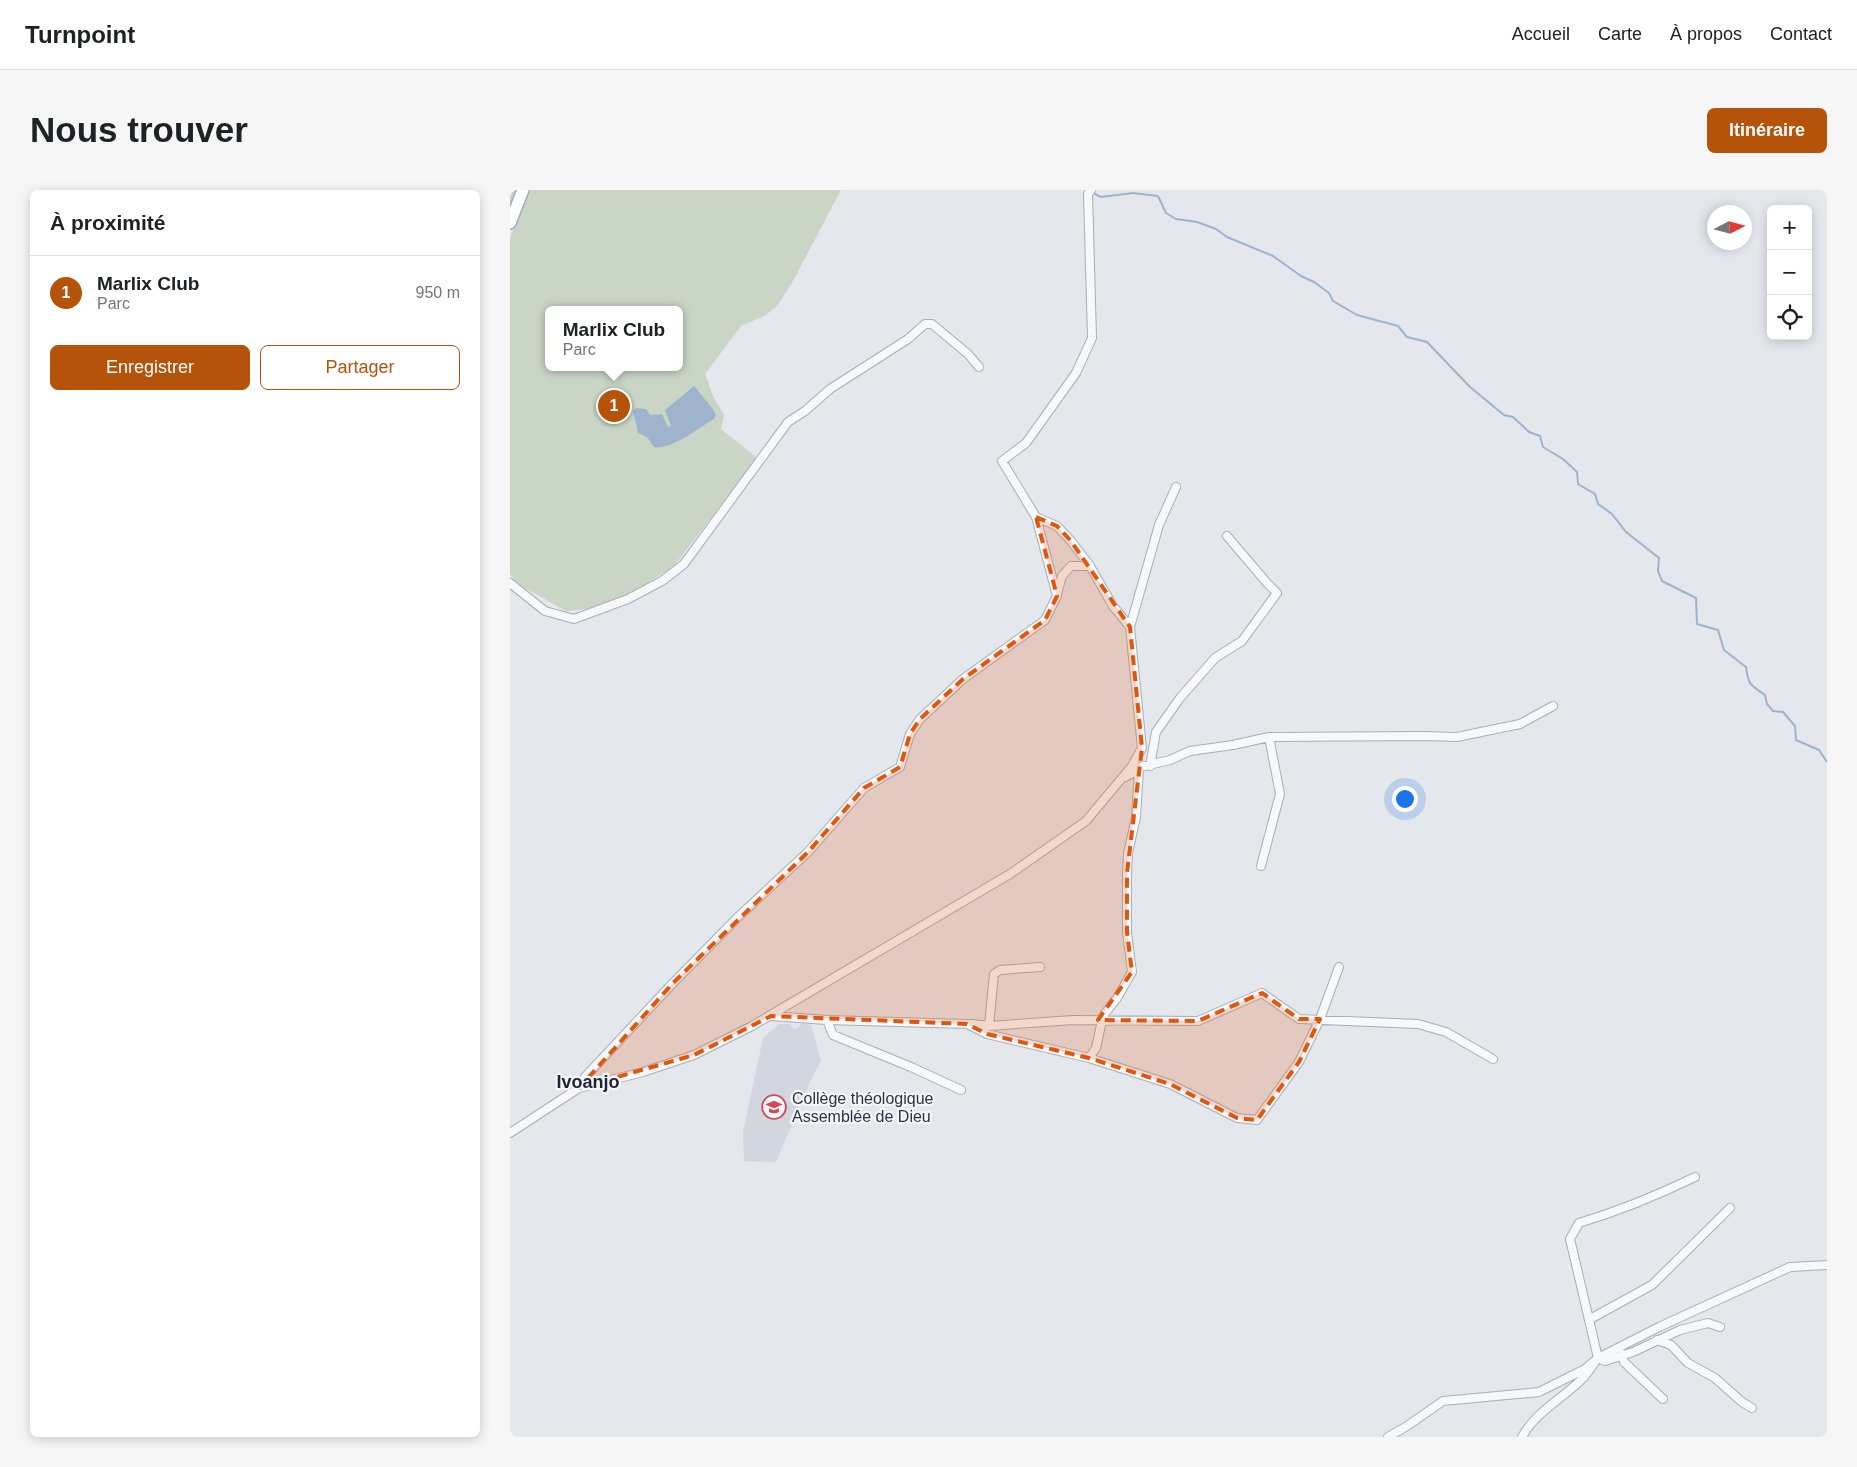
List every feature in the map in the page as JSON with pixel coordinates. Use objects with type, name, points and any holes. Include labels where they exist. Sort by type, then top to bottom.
[{"type":"main road","points":[[510,223],[523,190]]},
{"type":"street","points":[[1057,596],[1036,517],[1002,461],[1026,443],[1076,373],[1092,338],[1090,192]]},
{"type":"street","points":[[510,583],[545,611],[574,619],[628,599],[662,580],[684,564],[788,422],[805,411],[830,389],[908,338],[925,324],[932,324],[968,354],[979,367]]},
{"type":"street","points":[[510,1133],[579,1088],[643,1072],[694,1055],[771,1016],[1010,874],[1086,821],[1132,766],[1142,748],[1130,627],[1159,525],[1176,487]]},
{"type":"street","points":[[1036,517],[1057,526],[1071,541],[1090,566],[1113,606],[1130,627]]},
{"type":"street","points":[[1150,766],[1156,732],[1180,698],[1215,658],[1242,641],[1277,593],[1227,536]]},
{"type":"street","points":[[579,1088],[585,1077],[673,983],[737,918],[808,852],[864,788],[900,767],[910,734],[920,719],[963,679],[1045,620],[1057,596],[1062,576],[1071,566],[1090,566]]},
{"type":"street","points":[[1121,779],[1139,770],[1140,767],[1170,760],[1190,751],[1233,745],[1269,737],[1458,737],[1520,724],[1553,706]]},
{"type":"street","points":[[1261,866],[1280,794],[1269,737]]},
{"type":"street","points":[[1089,1058],[1096,1048],[1103,1016],[1117,998],[1132,972],[1127,932],[1127,873],[1128,853],[1136,817],[1139,770]]},
{"type":"street","points":[[989,1026],[994,974],[1000,970],[1040,967]]},
{"type":"street","points":[[967,1024],[986,1034],[1089,1058],[1170,1084],[1237,1118],[1257,1120],[1299,1062],[1320,1020],[1339,968]]},
{"type":"street","points":[[771,1016],[989,1026],[1074,1020],[1198,1021],[1262,993],[1300,1019],[1375,1024],[1418,1024],[1446,1032],[1493,1059]]},
{"type":"street","points":[[827,1020],[833,1035],[961,1090]]},
{"type":"street","points":[[1522,1437],[1527,1428],[1547,1407],[1584,1377],[1598,1358],[1570,1239],[1579,1223],[1659,1194],[1695,1177]]},
{"type":"street","points":[[1590,1318],[1652,1285],[1730,1208]]},
{"type":"street","points":[[1388,1437],[1442,1401],[1539,1392],[1658,1326],[1790,1268],[1827,1265]]},
{"type":"street","points":[[1598,1358],[1605,1361],[1633,1352],[1680,1330],[1694,1326],[1708,1324],[1720,1327]]},
{"type":"street","points":[[1657,1340],[1671,1345],[1688,1363],[1715,1378],[1742,1402],[1752,1408]]},
{"type":"street","points":[[1622,1354],[1624,1362],[1663,1400]]},
{"type":"highlighted area","points":[[1036,517],[1057,526],[1071,541],[1130,627],[1142,748],[1127,873],[1127,932],[1132,972],[1098,1020],[1198,1021],[1262,993],[1299,1019],[1320,1019],[1299,1062],[1257,1120],[1237,1118],[1170,1084],[1089,1058],[987,1034],[967,1024],[771,1016],[694,1055],[579,1088],[673,983],[808,852],[864,788],[900,767],[910,734],[920,719],[963,679],[1045,620],[1057,596]]},
{"type":"shaded area","name":"Collège théologique Assemblée de Dieu","points":[[802,1023],[811,1025],[821,1061],[810,1082],[776,1162],[744,1161],[743,1132],[763,1038],[779,1024],[790,1024],[792,1028],[797,1029]]},
{"type":"green space","points":[[510,190],[841,190],[793,281],[778,305],[766,315],[741,326],[705,374],[713,396],[724,415],[721,429],[757,458],[674,566],[631,593],[594,608],[566,611],[518,584],[510,574],[510,238],[520,215],[515,212],[510,222]]},
{"type":"water","points":[[694,386],[713,409],[716,415],[714,419],[676,442],[661,447],[654,447],[647,437],[638,433],[633,411],[636,408],[646,409],[650,415],[662,414],[668,427],[671,426],[665,410]]},
{"type":"waterway","points":[[1091,192],[1101,197],[1133,193],[1158,196],[1166,213],[1176,219],[1197,222],[1216,229],[1227,237],[1273,256],[1329,293],[1333,301],[1357,315],[1398,326],[1407,337],[1427,342],[1470,387],[1504,415],[1513,417],[1529,432],[1540,436],[1543,447],[1563,459],[1577,472],[1578,484],[1595,494],[1598,504],[1612,514],[1626,532],[1659,558],[1658,571],[1662,581],[1696,598],[1697,624],[1718,630],[1724,650],[1746,667],[1751,684],[1765,695],[1767,704],[1773,711],[1783,712],[1795,726],[1796,740],[1819,750],[1827,762]]},
{"type":"place","name":"Marlix Club","points":[[614,406]]},
{"type":"place","name":"Collège théologique Assemblée de Dieu","points":[[774,1107]]},
{"type":"district","name":"Ivoanjo","points":[[588,1082]]}]
